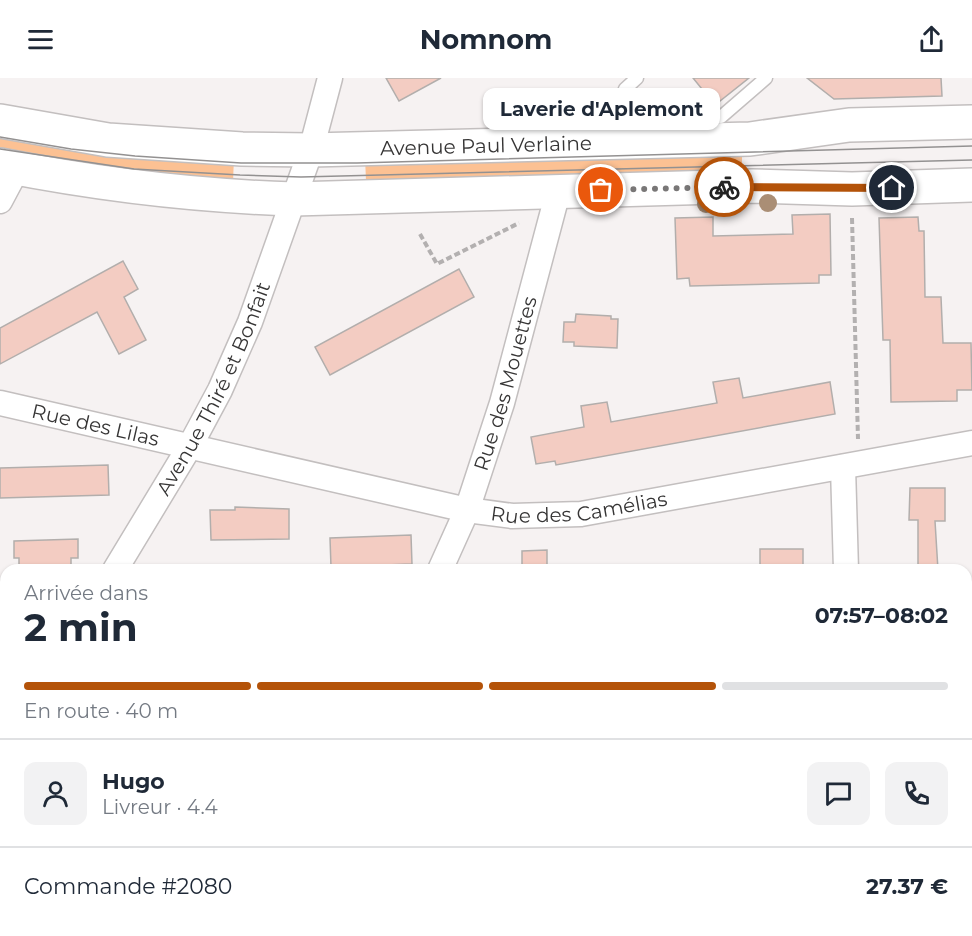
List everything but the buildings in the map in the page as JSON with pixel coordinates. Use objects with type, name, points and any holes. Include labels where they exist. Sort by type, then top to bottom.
[{"type":"street","name":"Avenue Thiré et Bonfait","points":[[119,564],[220,390],[250,322],[311,150],[330,78]]},
{"type":"street","name":"Avenue Paul Verlaine","points":[[0,121],[108,140],[242,149],[311,150],[750,140],[849,125],[972,122]]},
{"type":"street","points":[[0,201],[9,167],[94,180],[240,197],[554,206],[752,186],[852,189],[972,185]]},
{"type":"street","name":"Rue des Mouettes","points":[[443,564],[467,510],[502,403],[554,206]]},
{"type":"street","name":"Rue des Lilas","points":[[0,404],[189,446]]},
{"type":"street","name":"Rue des Camélias","points":[[189,446],[467,510],[512,516],[581,514],[972,443]]},
{"type":"street","points":[[846,564],[851,465]]},
{"type":"lane","points":[[638,78],[625,89],[619,106],[629,116],[721,117],[766,78]]},
{"type":"path","points":[[851,465],[852,189]]},
{"type":"path","points":[[420,234],[437,264],[554,206]]},
{"type":"shaded area","points":[[0,130],[234,157],[233,182],[0,155]]},
{"type":"shaded area","points":[[742,148],[742,172],[366,181],[365,157]]},
{"type":"tram line","points":[[0,137],[71,149],[135,156],[241,163],[357,163],[972,146]]},
{"type":"tram line","points":[[0,149],[134,169],[301,177],[972,160]]},
{"type":"way so far","points":[[601,190],[724,187]]},
{"type":"place","name":"Laverie d'Aplemont","points":[[601,190]]},
{"type":"route","points":[[724,187],[892,188]]}]
